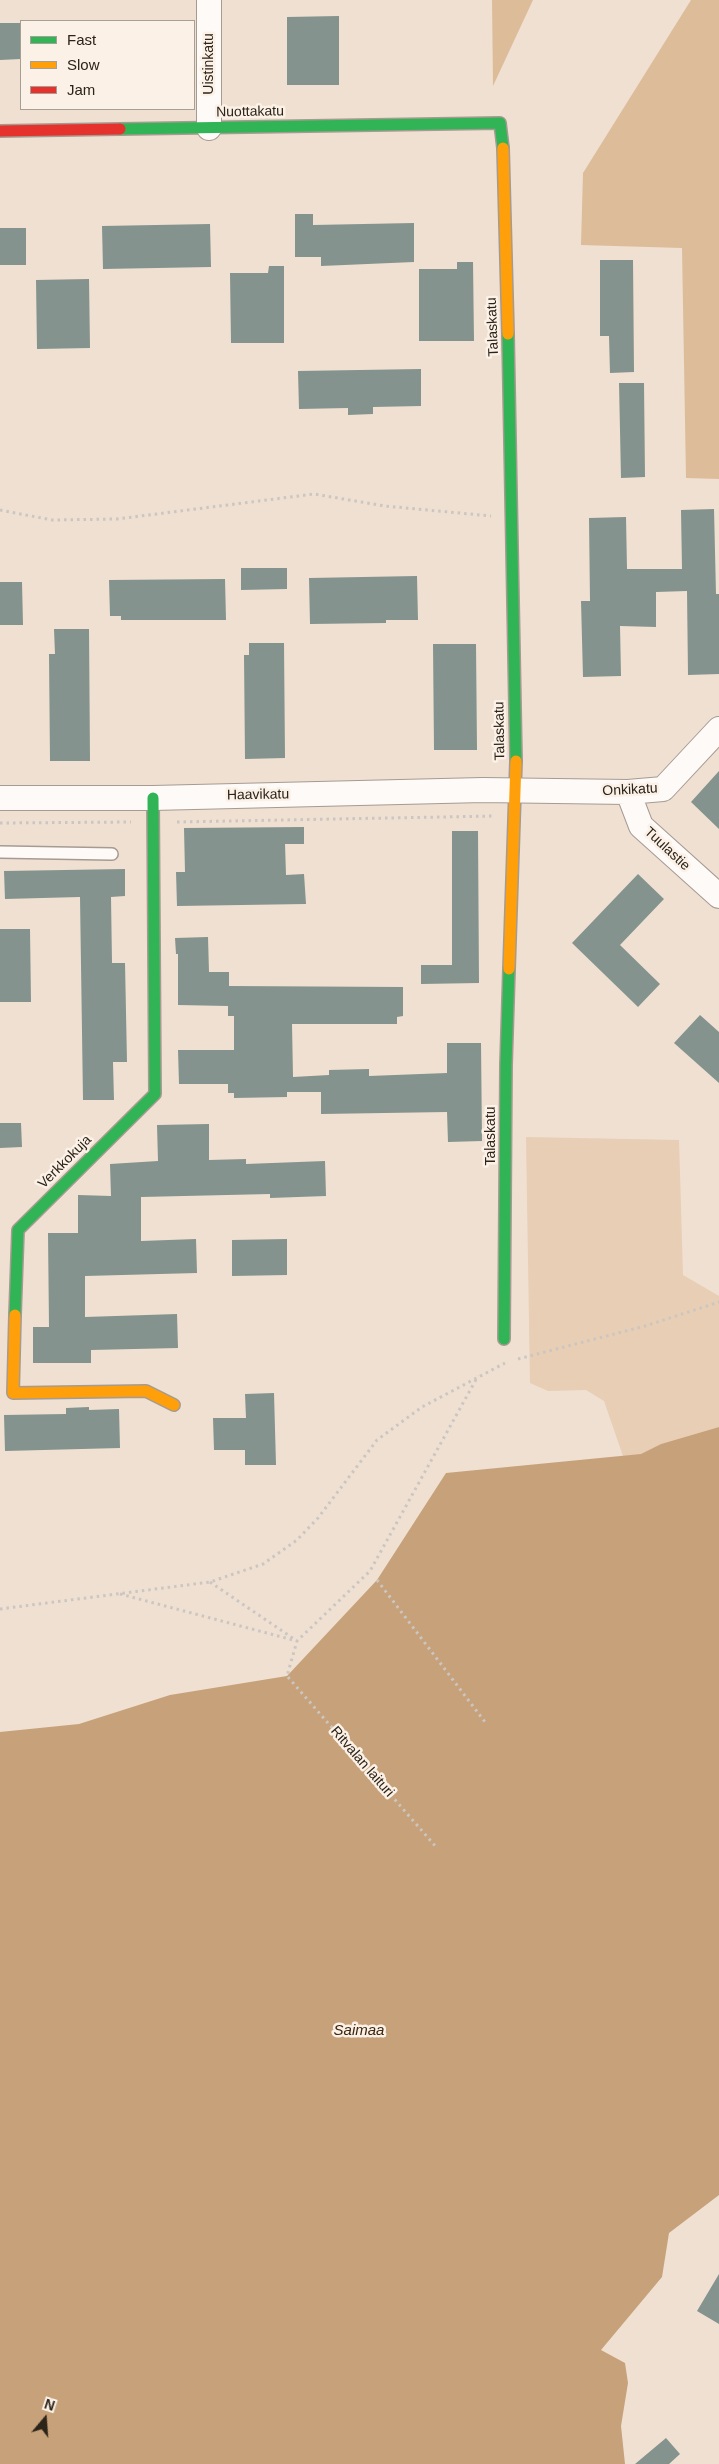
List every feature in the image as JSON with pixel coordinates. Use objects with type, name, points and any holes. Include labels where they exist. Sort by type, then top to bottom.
[{"type":"street","name":"Uistinkatu","points":[[209,0],[210,128]]},
{"type":"street","name":"Nuottakatu","points":[[0,131],[500,123]]},
{"type":"street","name":"Talaskatu","points":[[500,123],[504,160],[512,459],[516,790],[506,1052],[504,1339]]},
{"type":"street","name":"Onkikatu","points":[[516,790],[628,792],[663,789],[719,728]]},
{"type":"street","name":"Haavikatu","points":[[0,798],[153,798],[516,790]]},
{"type":"street","name":"Tuulastie","points":[[628,792],[642,826],[719,896]]},
{"type":"street","name":"Verkkokuja","points":[[153,798],[155,1094],[18,1230],[13,1393],[146,1390],[174,1405]]},
{"type":"lane","points":[[0,852],[112,854]]},
{"type":"path","points":[[0,510],[52,520],[117,520],[314,494],[385,506],[492,516]]},
{"type":"path","points":[[0,823],[516,816]]},
{"type":"path","points":[[516,1360],[644,1326],[719,1302]]},
{"type":"path","points":[[0,1609],[210,1582],[263,1564],[297,1540],[318,1518],[377,1440],[422,1407],[507,1362]]},
{"type":"path","points":[[297,1641],[370,1571],[478,1376]]},
{"type":"path","points":[[377,1580],[485,1722]]},
{"type":"path","points":[[210,1582],[297,1641]]},
{"type":"path","points":[[118,1593],[297,1641]]},
{"type":"path","name":"Ritvalan laituri","points":[[297,1641],[287,1676],[436,1848]]},
{"type":"shaded area","points":[[492,0],[533,0],[493,86]]},
{"type":"shaded area","points":[[691,0],[719,0],[719,479],[686,478],[682,248],[581,245],[583,173]]},
{"type":"shaded area","points":[[526,1137],[679,1140],[683,1275],[719,1296],[719,1427],[661,1444],[640,1455],[623,1456],[604,1401],[586,1390],[548,1391],[530,1383]]},
{"type":"water","name":"Saimaa","points":[[719,1427],[719,2195],[669,2233],[662,2277],[601,2350],[625,2363],[628,2383],[621,2426],[625,2464],[0,2464],[0,1732],[79,1724],[170,1695],[287,1676],[377,1580],[446,1473],[641,1454],[661,1444]]},
{"type":"building","points":[[339,16],[339,85],[287,85],[287,17]]},
{"type":"building","points":[[0,23],[20,23],[20,59],[0,60]]},
{"type":"building","points":[[295,214],[313,214],[313,225],[414,223],[414,262],[321,266],[321,257],[295,257]]},
{"type":"building","points":[[210,224],[211,267],[103,269],[102,226]]},
{"type":"building","points":[[0,228],[26,228],[26,265],[0,265]]},
{"type":"building","points":[[600,260],[633,260],[634,372],[610,373],[609,336],[600,336]]},
{"type":"building","points":[[457,262],[473,262],[474,341],[419,341],[419,269],[457,269]]},
{"type":"building","points":[[269,266],[284,266],[284,343],[231,343],[230,273],[268,273]]},
{"type":"building","points":[[89,279],[90,348],[37,349],[36,280]]},
{"type":"building","points":[[421,369],[421,406],[373,407],[373,414],[348,415],[348,408],[299,409],[298,371]]},
{"type":"building","points":[[619,383],[644,383],[645,477],[621,478]]},
{"type":"building","points":[[714,509],[716,594],[719,594],[719,674],[688,675],[687,591],[656,592],[656,627],[620,626],[621,676],[583,677],[581,601],[590,601],[589,518],[626,517],[627,569],[682,569],[681,510]]},
{"type":"building","points":[[241,568],[287,568],[287,589],[241,590]]},
{"type":"building","points":[[417,576],[418,620],[386,620],[386,623],[310,624],[309,578]]},
{"type":"building","points":[[225,579],[226,620],[121,620],[121,616],[110,616],[109,580]]},
{"type":"building","points":[[0,582],[22,582],[23,625],[0,625]]},
{"type":"building","points":[[54,629],[89,629],[90,761],[50,761],[49,654],[55,654]]},
{"type":"building","points":[[249,643],[284,643],[285,758],[245,759],[244,655],[249,655]]},
{"type":"building","points":[[433,644],[476,644],[477,750],[434,750]]},
{"type":"building","points":[[719,771],[719,829],[691,802]]},
{"type":"building","points":[[304,827],[304,844],[285,844],[286,875],[304,874],[306,904],[177,906],[176,872],[185,872],[184,828]]},
{"type":"building","points":[[452,831],[478,831],[479,983],[421,984],[421,965],[452,965]]},
{"type":"building","points":[[125,869],[125,896],[111,897],[112,963],[125,963],[127,1062],[113,1062],[114,1100],[83,1100],[80,897],[5,899],[4,871]]},
{"type":"building","points":[[638,874],[664,899],[620,945],[660,984],[638,1007],[572,943]]},
{"type":"building","points":[[0,929],[30,929],[31,1002],[0,1002]]},
{"type":"building","points":[[208,937],[209,972],[229,972],[229,986],[403,987],[403,1016],[397,1017],[397,1024],[292,1024],[293,1077],[329,1075],[329,1070],[369,1069],[369,1076],[447,1073],[447,1043],[481,1043],[482,1141],[448,1142],[447,1112],[321,1114],[321,1092],[287,1092],[287,1097],[234,1098],[234,1093],[228,1093],[228,1084],[179,1084],[178,1050],[234,1050],[234,1016],[228,1016],[228,1006],[178,1005],[178,954],[176,954],[175,938]]},
{"type":"building","points":[[700,1015],[719,1032],[719,1083],[674,1043]]},
{"type":"building","points":[[0,1123],[21,1123],[22,1147],[0,1148]]},
{"type":"building","points":[[209,1124],[209,1160],[246,1159],[246,1164],[325,1161],[326,1196],[270,1198],[270,1194],[141,1197],[141,1241],[196,1239],[197,1273],[85,1276],[85,1317],[177,1314],[178,1348],[91,1350],[91,1363],[33,1363],[33,1327],[49,1327],[48,1233],[78,1233],[78,1195],[111,1196],[110,1164],[158,1161],[157,1125]]},
{"type":"building","points":[[287,1239],[287,1275],[232,1276],[232,1240]]},
{"type":"building","points":[[274,1393],[276,1465],[245,1465],[245,1450],[214,1450],[213,1418],[246,1418],[245,1394]]},
{"type":"building","points":[[89,1407],[89,1410],[119,1409],[120,1448],[5,1451],[4,1415],[66,1414],[66,1408]]},
{"type":"building","points":[[719,2274],[719,2324],[697,2311]]},
{"type":"building","points":[[666,2438],[680,2454],[669,2464],[635,2464]]},
{"type":"traffic: fast","points":[[120,129],[500,123],[503,148]]},
{"type":"traffic: fast","points":[[508,334],[516,761]]},
{"type":"traffic: fast","points":[[15,1315],[18,1230],[155,1094],[153,798]]},
{"type":"traffic: fast","points":[[504,1339],[506,1065],[509,969]]},
{"type":"traffic: slow","points":[[503,148],[508,334]]},
{"type":"traffic: slow","points":[[509,969],[516,761]]},
{"type":"traffic: slow","points":[[15,1315],[13,1393],[146,1391],[174,1405]]},
{"type":"traffic: jam","points":[[0,131],[120,129]]}]
